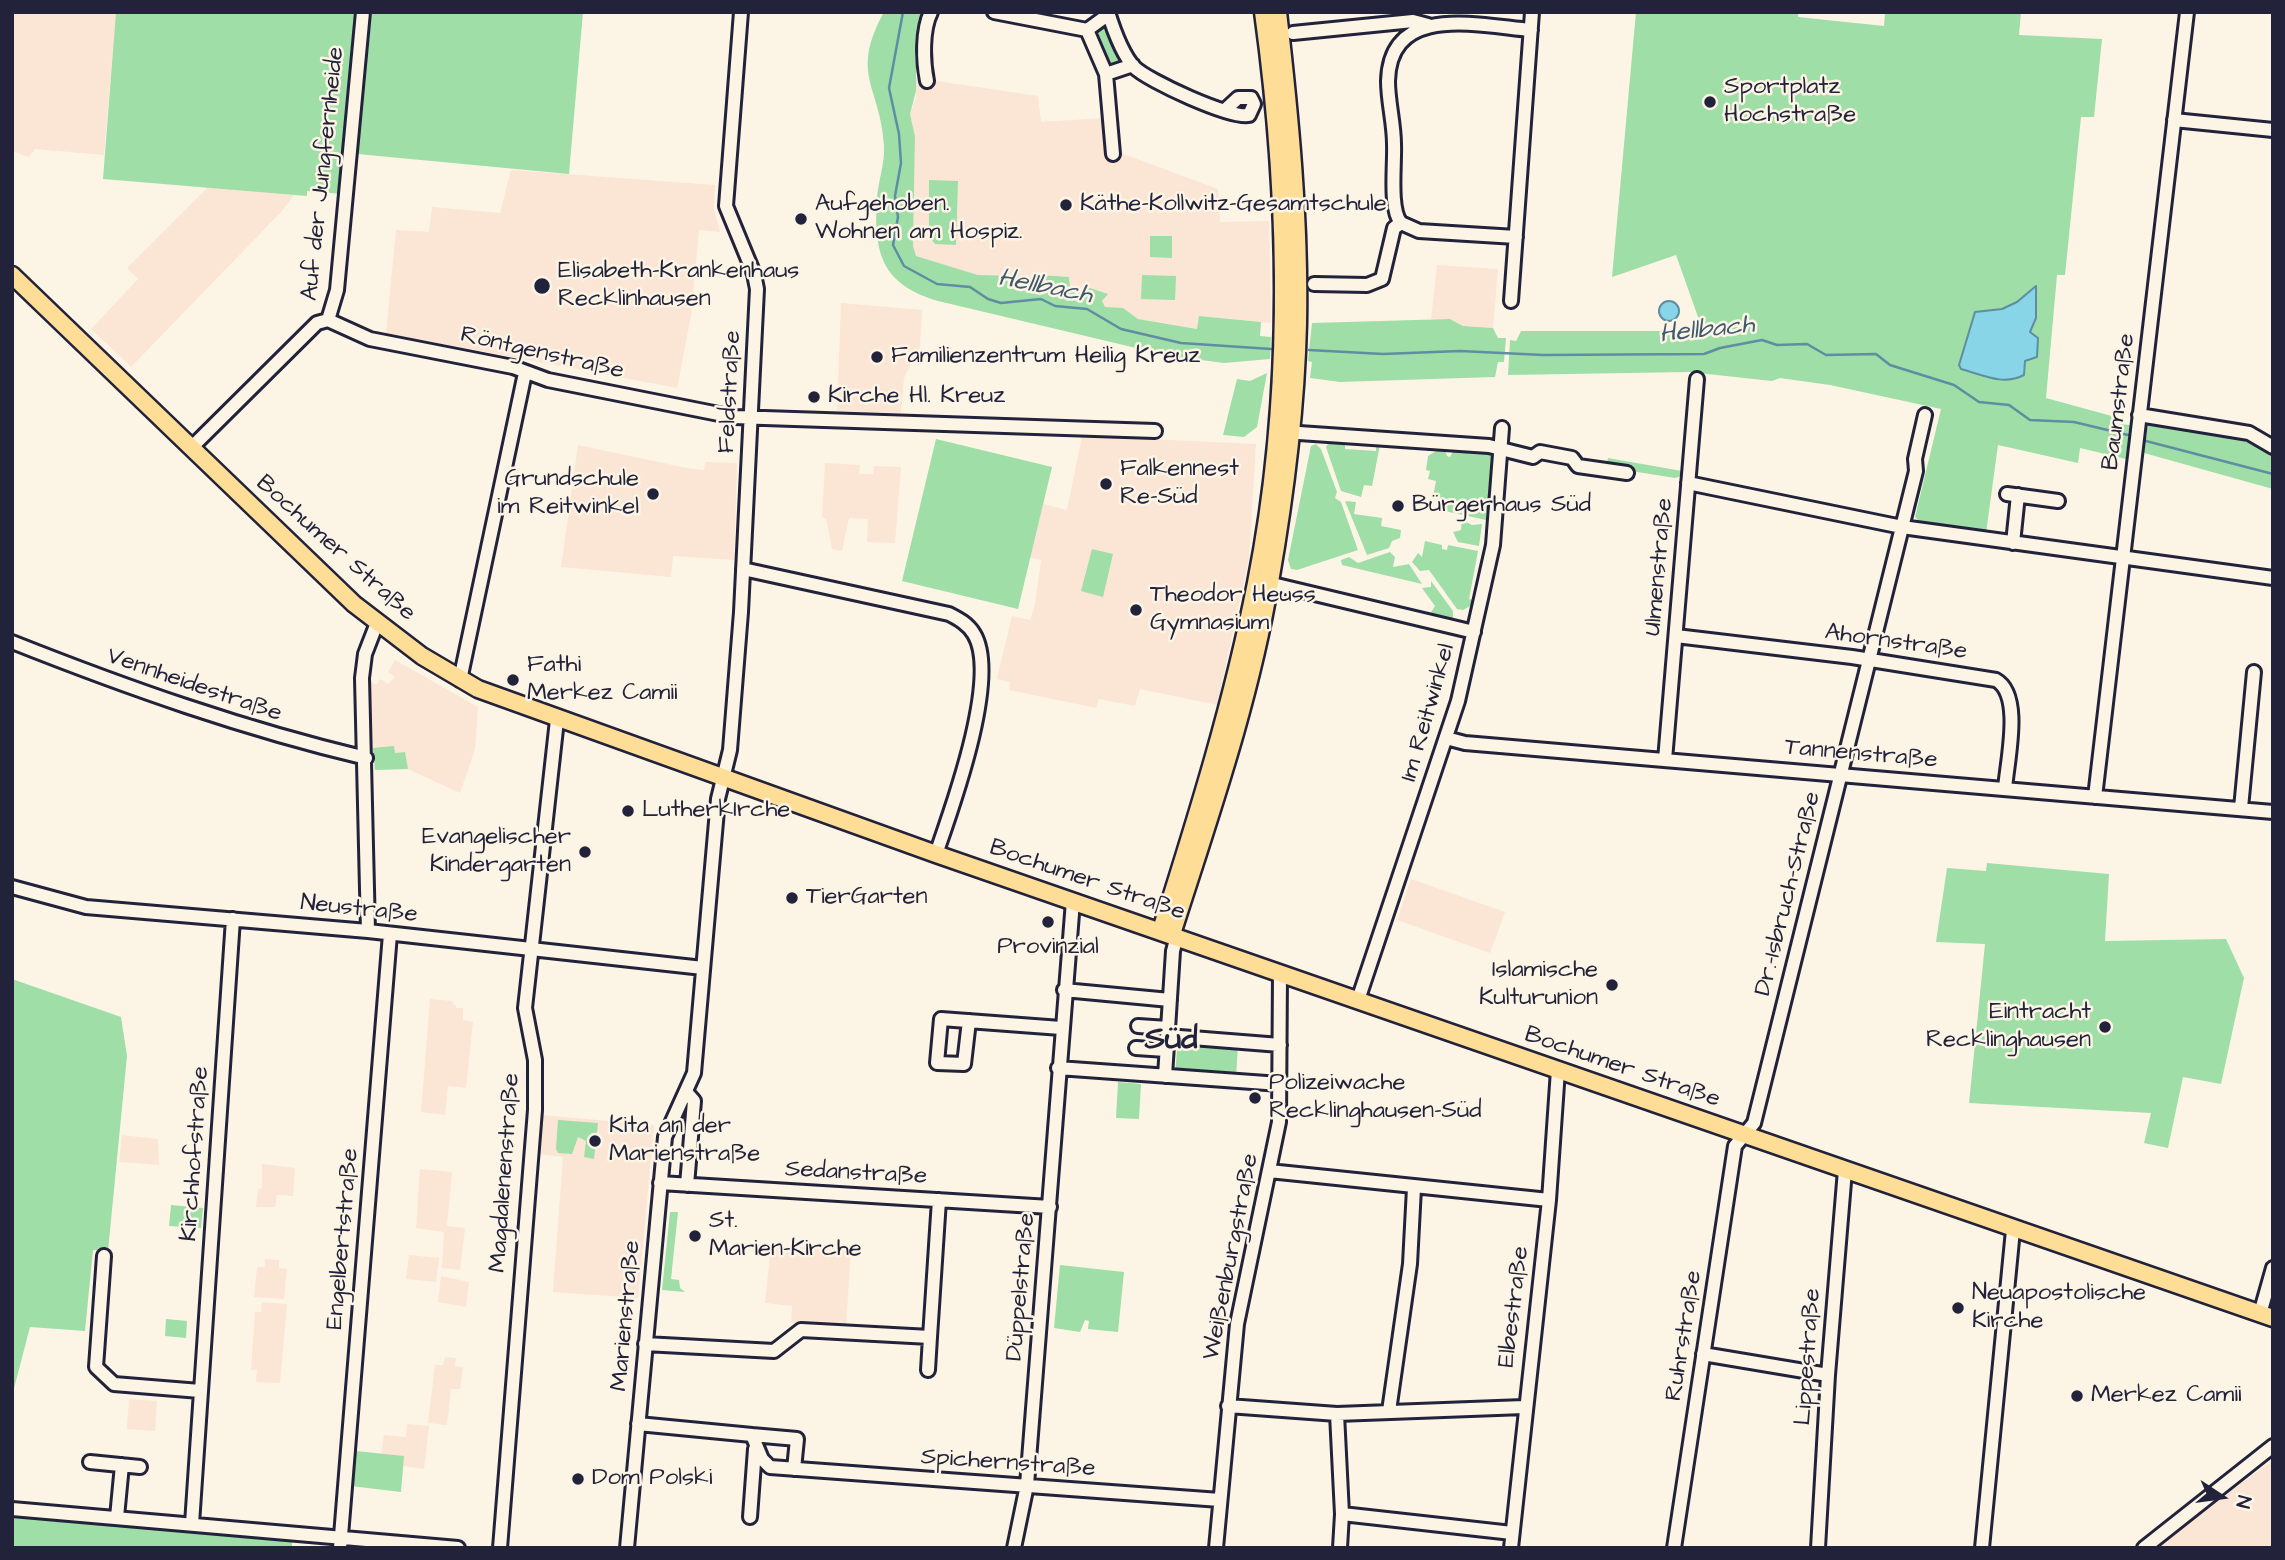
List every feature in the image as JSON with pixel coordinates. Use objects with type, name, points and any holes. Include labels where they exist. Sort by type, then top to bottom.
[{"type":"main road","points":[[1263,12],[1281,199],[1283,320],[1278,420],[1264,582]]},
{"type":"main road","points":[[1170,933],[1230,723],[1264,582],[1291,441],[1298,324],[1295,185],[1278,12]]},
{"type":"main road","name":"Bochumer Straße","points":[[12,275],[377,623],[460,681],[557,720],[936,854],[1170,933],[1280,974],[2013,1230],[2267,1316]]},
{"type":"street","name":"Auf der Jungfernheide","points":[[191,447],[317,323],[328,320],[337,290],[363,12]]},
{"type":"street","name":"Feldstraße","points":[[723,779],[730,750],[735,694],[757,289],[726,206],[741,12]]},
{"type":"street","points":[[927,80],[926,22],[931,12]]},
{"type":"street","points":[[994,12],[1087,30],[1109,13],[1133,65],[1176,92],[1225,110]]},
{"type":"street","points":[[1511,300],[1532,12]]},
{"type":"street","name":"Baumstraße","points":[[2095,797],[2187,12]]},
{"type":"street","points":[[1293,33],[1426,19],[1531,30]]},
{"type":"street","points":[[1426,19],[1400,45],[1389,69],[1395,163],[1394,205],[1401,223],[1419,231],[1516,237]]},
{"type":"street","points":[[1087,30],[1106,74],[1112,153]]},
{"type":"street","points":[[1106,74],[1133,65]]},
{"type":"street","points":[[2174,120],[2273,130]]},
{"type":"street","points":[[1314,284],[1377,284],[1382,279],[1394,228],[1401,223]]},
{"type":"street","name":"Röntgenstraße","points":[[328,320],[370,339],[750,418],[1155,431]]},
{"type":"street","points":[[460,681],[525,373]]},
{"type":"street","name":"Ulmenstraße","points":[[1665,760],[1697,379]]},
{"type":"street","name":"Dr.-Isbruch-Straße","points":[[1744,1135],[1754,1123],[1902,527],[1925,415]]},
{"type":"street","points":[[2139,415],[2249,433],[2273,447]]},
{"type":"street","name":"Im Reitwinkel","points":[[1358,1000],[1446,738],[1475,632],[1493,545],[1502,428]]},
{"type":"street","points":[[1299,433],[1489,446],[1534,457],[1540,452],[1572,458],[1578,466],[1628,473]]},
{"type":"street","points":[[1688,483],[1902,527],[2273,578]]},
{"type":"street","points":[[2012,543],[2013,495],[2058,501]]},
{"type":"street","points":[[743,569],[949,614],[968,626],[975,635],[980,659],[971,748],[936,854]]},
{"type":"street","points":[[1264,582],[1475,632]]},
{"type":"street","points":[[368,931],[366,758],[362,678],[365,654],[377,623]]},
{"type":"street","name":"Ahornstraße","points":[[1676,636],[1990,677],[2002,684],[2012,704],[2005,789]]},
{"type":"street","name":"Vennheidestraße","points":[[12,642],[173,703],[283,738],[366,758]]},
{"type":"street","points":[[2241,808],[2253,672]]},
{"type":"street","name":"Magdalenenstraße","points":[[500,1548],[535,1110],[535,1060],[525,1008],[529,949],[557,720]]},
{"type":"street","name":"Tannenstraße","points":[[1446,738],[1465,743],[2273,812]]},
{"type":"street","name":"Marienstraße","points":[[627,1548],[665,1137],[694,1073],[718,799],[723,779]]},
{"type":"street","name":"Neustraße","points":[[12,887],[86,907],[368,931],[703,968]]},
{"type":"street","name":"Düppelstraße","points":[[1014,1548],[1027,1485],[1073,901]]},
{"type":"street","name":"Kirchhofstraße","points":[[192,1524],[233,919]]},
{"type":"street","points":[[1165,1076],[1170,1038],[1173,951],[1170,933]]},
{"type":"street","name":"Engelbertstraße","points":[[340,1543],[390,934]]},
{"type":"street","name":"Weißenburgstraße","points":[[1216,1548],[1237,1324],[1255,1224],[1277,1138],[1280,974]]},
{"type":"street","points":[[1064,990],[1170,1000]]},
{"type":"street","points":[[968,1021],[1061,1028]]},
{"type":"street","points":[[1138,1026],[1170,1038],[1280,1045]]},
{"type":"street","points":[[1136,1048],[1170,1038]]},
{"type":"street","points":[[1058,1068],[1280,1084]]},
{"type":"street","name":"Elbestraße","points":[[1511,1548],[1524,1407],[1549,1200],[1558,1070]]},
{"type":"street","name":"Marienstraße","points":[[687,1093],[694,1101],[687,1185]]},
{"type":"street","name":"Ruhrstraße","points":[[1674,1548],[1735,1146],[1744,1135]]},
{"type":"street","name":"Lippestraße","points":[[1818,1548],[1828,1375],[1845,1170]]},
{"type":"street","points":[[1269,1171],[1549,1200]]},
{"type":"street","name":"Sedanstraße","points":[[660,1183],[1050,1207]]},
{"type":"street","points":[[1389,1411],[1410,1264],[1414,1188]]},
{"type":"street","points":[[928,1370],[939,1200]]},
{"type":"street","points":[[1982,1548],[2013,1230]]},
{"type":"street","points":[[104,1256],[96,1367],[114,1384],[200,1391]]},
{"type":"street","points":[[2267,1316],[2273,1268]]},
{"type":"street","points":[[645,1344],[774,1351],[801,1330],[930,1337]]},
{"type":"street","points":[[1703,1354],[1828,1375]]},
{"type":"street","points":[[1228,1406],[1337,1414],[1524,1407]]},
{"type":"street","points":[[1337,1414],[1342,1514],[1340,1548]]},
{"type":"street","points":[[638,1424],[754,1438],[797,1439],[794,1469]]},
{"type":"street","points":[[750,1517],[754,1438]]},
{"type":"street","name":"Spichernstraße","points":[[754,1438],[765,1465],[794,1469],[1220,1500]]},
{"type":"street","points":[[2144,1548],[2273,1447]]},
{"type":"street","points":[[90,1462],[140,1467]]},
{"type":"street","points":[[117,1517],[122,1465]]},
{"type":"street","points":[[12,1509],[192,1524],[340,1543],[458,1548]]},
{"type":"street","points":[[1342,1514],[1512,1533]]},
{"type":"shaded area","points":[[12,12],[116,12],[104,155],[35,149],[29,157],[12,151]]},
{"type":"shaded area","name":"Käthe-Kollwitz-Gesamtschule","points":[[916,78],[1038,96],[1041,122],[1103,118],[1106,153],[1121,153],[1218,189],[1220,222],[1269,221],[1271,323],[1200,316],[1198,329],[1138,319],[1123,308],[1105,308],[1102,301],[1105,296],[1069,288],[1068,277],[1042,275],[1044,282],[1036,287],[1023,276],[978,275],[916,256],[913,247],[915,136],[910,114],[916,98]]},
{"type":"shaded area","name":"Elisabeth-Krankenhaus Recklinhausen","points":[[511,170],[715,185],[714,210],[720,232],[699,230],[691,316],[677,388],[386,333],[396,230],[429,232],[432,207],[500,213]]},
{"type":"shaded area","points":[[208,187],[294,195],[282,211],[131,367],[91,329],[138,279],[127,268]]},
{"type":"shaded area","points":[[1437,265],[1498,269],[1493,328],[1463,326],[1450,319],[1431,319]]},
{"type":"shaded area","name":"Familienzentrum Heilig Kreuz","points":[[841,303],[922,310],[920,347],[904,378],[901,413],[837,411]]},
{"type":"shaded area","name":"Theodor Heuss Gymnasium","points":[[1082,436],[1256,444],[1249,559],[1217,705],[1140,689],[1135,706],[1099,699],[1096,708],[1009,690],[1010,682],[997,679],[1012,616],[1030,620],[1035,604],[1041,560],[1030,557],[1043,504],[1067,510]]},
{"type":"shaded area","name":"Grundschule im Reitwinkel","points":[[578,445],[704,470],[705,462],[737,463],[734,560],[673,556],[671,577],[561,567]]},
{"type":"shaded area","points":[[825,463],[860,465],[859,474],[873,474],[874,466],[901,467],[895,543],[867,542],[868,519],[849,518],[842,551],[832,549],[826,519],[822,517]]},
{"type":"shaded area","points":[[395,660],[478,707],[475,749],[460,793],[408,769],[375,770],[368,680],[376,685],[380,679],[388,684],[395,677],[388,672]]},
{"type":"shaded area","points":[[1411,879],[1505,912],[1490,953],[1397,920]]},
{"type":"shaded area","points":[[430,999],[452,1001],[457,1008],[463,1008],[463,1020],[473,1022],[466,1088],[448,1086],[445,1115],[421,1112]]},
{"type":"shaded area","points":[[541,1115],[654,1125],[638,1298],[553,1292],[563,1157],[538,1154]]},
{"type":"shaded area","points":[[122,1135],[158,1139],[159,1165],[119,1162]]},
{"type":"shaded area","points":[[262,1164],[295,1168],[293,1196],[277,1195],[275,1207],[256,1207],[258,1189],[262,1188]]},
{"type":"shaded area","points":[[420,1169],[452,1172],[447,1226],[465,1228],[460,1270],[442,1268],[444,1232],[416,1228]]},
{"type":"shaded area","points":[[771,1245],[851,1249],[846,1327],[791,1323],[792,1306],[765,1303]]},
{"type":"shaded area","points":[[409,1255],[439,1258],[436,1282],[406,1279]]},
{"type":"shaded area","points":[[265,1259],[279,1260],[279,1268],[287,1269],[284,1299],[254,1297],[257,1267],[265,1267]]},
{"type":"shaded area","points":[[441,1276],[469,1282],[466,1307],[438,1302]]},
{"type":"shaded area","points":[[262,1302],[287,1304],[280,1383],[256,1382],[257,1370],[251,1370],[255,1312],[261,1312]]},
{"type":"shaded area","points":[[445,1357],[456,1358],[455,1366],[463,1367],[460,1389],[451,1389],[447,1425],[428,1423],[435,1365],[443,1365]]},
{"type":"shaded area","points":[[129,1399],[157,1401],[155,1431],[127,1429]]},
{"type":"shaded area","points":[[407,1424],[429,1426],[424,1469],[403,1466],[403,1456],[381,1454],[384,1435],[406,1437]]},
{"type":"shaded area","points":[[2273,1460],[2273,1548],[2153,1548]]},
{"type":"green space","points":[[116,12],[583,12],[569,174],[347,153],[342,194],[307,191],[307,196],[103,179]]},
{"type":"green space","points":[[884,12],[923,12],[922,40],[916,41],[916,91],[910,114],[915,136],[913,246],[916,256],[978,275],[1023,276],[1036,287],[1044,282],[1040,275],[1069,277],[1070,288],[1082,291],[1087,287],[1108,294],[1102,301],[1105,307],[1123,308],[1138,319],[1197,329],[1199,316],[1261,322],[1260,336],[1271,337],[1270,359],[1224,363],[1170,356],[938,301],[919,294],[893,276],[885,265],[877,236],[877,199],[884,146],[868,67],[874,33]]},
{"type":"green space","points":[[1636,12],[1798,12],[1798,17],[1884,26],[1885,12],[2021,12],[2019,35],[2102,39],[2094,117],[2081,117],[2065,275],[2057,275],[2046,398],[2119,418],[2118,424],[2130,425],[2126,459],[2080,448],[2078,463],[1998,445],[1986,533],[1921,523],[1915,517],[1941,409],[1830,385],[1780,378],[1772,381],[1689,372],[1508,375],[1510,340],[1516,341],[1521,331],[1703,331],[1676,255],[1612,277]]},
{"type":"green space","points":[[1102,24],[1106,24],[1124,61],[1122,64],[1113,66],[1108,63],[1094,35]]},
{"type":"green space","points":[[929,180],[958,181],[956,245],[935,244],[929,236]]},
{"type":"green space","points":[[1150,236],[1172,236],[1172,258],[1150,257]]},
{"type":"green space","points":[[1142,275],[1176,276],[1175,300],[1141,299]]},
{"type":"green space","points":[[1450,319],[1463,326],[1493,328],[1498,338],[1506,338],[1504,362],[1498,362],[1495,377],[1340,382],[1310,378],[1312,362],[1308,361],[1312,323]]},
{"type":"green space","points":[[1267,373],[1257,427],[1244,437],[1223,435],[1237,379],[1250,381]]},
{"type":"green space","points":[[2148,422],[2249,438],[2273,453],[2273,489],[2144,453]]},
{"type":"green space","points":[[936,439],[1052,467],[1018,609],[902,581]]},
{"type":"green space","points":[[1331,439],[1345,442],[1345,449],[1376,451],[1376,444],[1380,445],[1372,486],[1364,485],[1361,497],[1341,491],[1326,447]]},
{"type":"green space","points":[[1316,444],[1321,449],[1337,492],[1335,498],[1341,502],[1358,550],[1297,570],[1291,569],[1288,560],[1311,446]]},
{"type":"green space","points":[[1441,448],[1445,449],[1450,457],[1454,449],[1492,454],[1486,520],[1440,510],[1442,499],[1433,497],[1436,481],[1428,479],[1430,471],[1426,470],[1428,456]]},
{"type":"green space","points":[[1608,458],[1682,471],[1681,476],[1675,478],[1606,467]]},
{"type":"green space","points":[[1345,501],[1356,502],[1354,514],[1382,518],[1381,526],[1401,530],[1400,538],[1392,541],[1389,548],[1367,555]]},
{"type":"green space","points":[[1462,520],[1472,525],[1482,524],[1479,546],[1458,542],[1453,532],[1461,530]]},
{"type":"green space","points":[[1425,541],[1442,545],[1442,549],[1447,550],[1448,545],[1478,551],[1469,599],[1473,600],[1472,605],[1463,610],[1457,609],[1429,570],[1420,571],[1412,562],[1418,553],[1422,557]]},
{"type":"green space","points":[[1092,549],[1113,554],[1103,597],[1081,591]]},
{"type":"green space","points":[[1390,552],[1395,557],[1393,567],[1409,564],[1422,584],[1342,565],[1341,560],[1349,557],[1358,563]]},
{"type":"green space","points":[[1431,581],[1453,611],[1453,619],[1430,614],[1435,606],[1422,588],[1431,587]]},
{"type":"green space","points":[[394,746],[395,753],[405,752],[408,769],[375,770],[373,748]]},
{"type":"green space","name":"Eintracht Recklinghausen","points":[[1987,863],[2109,874],[2105,941],[2226,939],[2244,978],[2221,1084],[2183,1077],[2168,1148],[2144,1143],[2151,1113],[1969,1103],[1985,944],[1936,942],[1947,868],[1986,871]]},
{"type":"green space","points":[[12,979],[121,1017],[127,1056],[108,1251],[93,1250],[85,1331],[30,1327],[12,1396]]},
{"type":"green space","points":[[1178,1039],[1238,1044],[1236,1079],[1175,1074]]},
{"type":"green space","points":[[1118,1082],[1141,1084],[1139,1119],[1116,1118]]},
{"type":"green space","points":[[558,1120],[598,1123],[594,1159],[584,1157],[586,1141],[578,1137],[572,1154],[558,1153]]},
{"type":"green space","points":[[171,1205],[203,1208],[201,1228],[169,1226]]},
{"type":"green space","points":[[670,1212],[678,1212],[671,1279],[679,1280],[680,1288],[685,1292],[662,1290]]},
{"type":"green space","points":[[1060,1265],[1124,1272],[1118,1332],[1088,1329],[1089,1321],[1085,1320],[1080,1332],[1054,1328]]},
{"type":"green space","points":[[166,1319],[187,1321],[186,1338],[165,1336]]},
{"type":"green space","points":[[356,1451],[404,1456],[401,1492],[351,1486]]},
{"type":"green space","points":[[12,1514],[292,1541],[292,1548],[12,1548]]},
{"type":"water","points":[[2036,286],[2036,318],[2030,332],[2038,338],[2037,357],[2025,361],[2024,375],[2001,380],[1961,369],[1959,365],[1975,312],[2002,309],[2017,302]]},
{"type":"water","points":[[1669,301],[1676,304],[1679,311],[1676,318],[1669,321],[1662,318],[1659,311],[1662,304]]},
{"type":"waterway","name":"Hellbach","points":[[903,12],[889,88],[899,134],[901,163],[895,196],[898,217],[893,245],[904,266],[937,284],[970,287],[988,299],[1001,303],[1041,299],[1055,306],[1087,309],[1121,329],[1181,343],[1271,349]]},
{"type":"waterway","name":"Hellbach","points":[[1309,350],[1383,354],[1460,351],[1543,355],[1704,354],[1762,340],[1777,345],[1807,344],[1826,355],[1876,354],[1890,365],[1954,385],[1979,402],[2009,405],[2030,420],[2074,422],[2128,435]]},
{"type":"waterway","name":"Hellbach","points":[[2146,441],[2273,474]]},
{"type":"place","name":"Sportplatz Hochstraße","points":[[1710,102]]},
{"type":"place","name":"Käthe-Kollwitz-Gesamtschule","points":[[1066,205]]},
{"type":"place","name":"Aufgehoben. Wohnen am Hospiz.","points":[[801,219]]},
{"type":"place","name":"Elisabeth-Krankenhaus Recklinhausen","points":[[542,286]]},
{"type":"place","name":"Familienzentrum Heilig Kreuz","points":[[877,357]]},
{"type":"place","name":"Kirche Hl. Kreuz","points":[[814,397]]},
{"type":"place","name":"Falkennest Re-Süd","points":[[1106,484]]},
{"type":"place","name":"Grundschule im Reitwinkel","points":[[653,494]]},
{"type":"place","name":"Bürgerhaus Süd","points":[[1398,506]]},
{"type":"place","name":"Theodor Heuss Gymnasium","points":[[1136,610]]},
{"type":"place","name":"Fathi Merkez Camii","points":[[513,680]]},
{"type":"place","name":"LutherkIrche","points":[[628,811]]},
{"type":"place","name":"Evangelischer Kindergarten","points":[[585,852]]},
{"type":"place","name":"TierGarten","points":[[792,898]]},
{"type":"place","name":"Provinzial","points":[[1048,922]]},
{"type":"place","name":"Islamische Kulturunion","points":[[1612,985]]},
{"type":"place","name":"Eintracht Recklinghausen","points":[[2105,1027]]},
{"type":"place","name":"Polizeiwache Recklinghausen-Süd","points":[[1255,1098]]},
{"type":"place","name":"Kita an der Marienstraße","points":[[595,1141]]},
{"type":"place","name":"St. Marien-Kirche","points":[[695,1236]]},
{"type":"place","name":"Neuapostolische Kirche","points":[[1958,1308]]},
{"type":"place","name":"Merkez Camii","points":[[2077,1396]]},
{"type":"place","name":"Dom Polski","points":[[578,1479]]},
{"type":"district","name":"Süd","points":[[1171,1041]]}]
